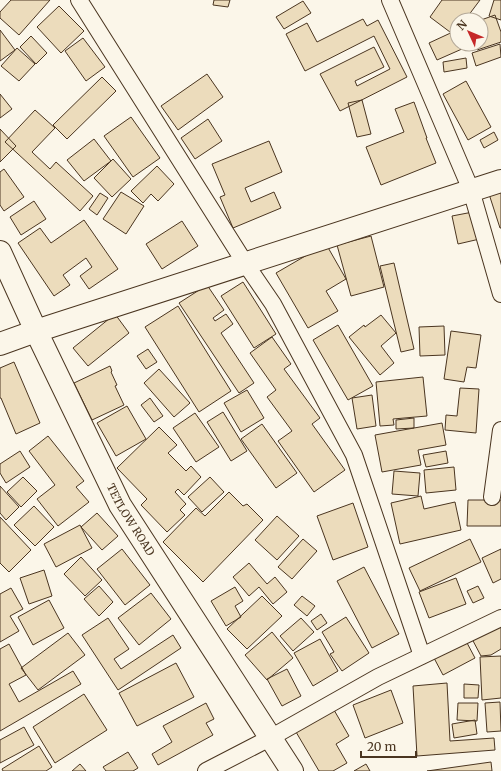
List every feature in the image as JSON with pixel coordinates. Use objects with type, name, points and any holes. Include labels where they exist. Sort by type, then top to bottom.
[{"type":"street","points":[[80,0],[245,263],[273,304],[354,456],[422,656]]},
{"type":"street","points":[[390,0],[471,190],[501,294]]},
{"type":"street","points":[[0,344],[245,263],[501,181]]},
{"type":"street","name":"TETLOW ROAD","points":[[0,252],[36,331],[120,505],[292,771]]},
{"type":"street","points":[[492,497],[501,430]]},
{"type":"street","points":[[206,771],[270,738],[378,677],[501,618]]},
{"type":"building","points":[[11,0],[50,0],[19,35],[0,18],[0,12]]},
{"type":"building","points":[[214,0],[230,0],[228,7],[213,5]]},
{"type":"building","points":[[442,0],[480,0],[471,12],[449,12],[449,31],[430,17]]},
{"type":"building","points":[[494,0],[501,0],[501,20],[489,16]]},
{"type":"building","points":[[303,1],[311,13],[284,29],[276,17]]},
{"type":"building","points":[[59,6],[84,31],[61,53],[37,27]]},
{"type":"building","points":[[495,15],[501,32],[501,42],[489,46],[489,17]]},
{"type":"building","points":[[363,19],[367,26],[378,20],[407,77],[340,111],[320,74],[374,47],[384,67],[355,81],[357,86],[390,69],[374,36],[305,71],[286,34],[307,23],[317,42]]},
{"type":"building","points":[[0,30],[15,50],[0,61]]},
{"type":"building","points":[[449,34],[449,52],[455,52],[437,60],[429,43]]},
{"type":"building","points":[[31,36],[47,53],[36,64],[20,47]]},
{"type":"building","points":[[83,38],[105,67],[86,81],[65,51]]},
{"type":"building","points":[[500,44],[501,57],[476,66],[472,53],[489,52],[489,48]]},
{"type":"building","points":[[17,48],[35,64],[19,81],[1,66]]},
{"type":"building","points":[[466,58],[467,68],[444,72],[443,62]]},
{"type":"building","points":[[207,74],[223,97],[178,130],[161,106]]},
{"type":"building","points":[[102,77],[116,91],[67,139],[53,125]]},
{"type":"building","points":[[466,81],[491,127],[468,140],[443,94]]},
{"type":"building","points":[[0,94],[12,109],[0,118]]},
{"type":"building","points":[[362,100],[371,134],[357,137],[348,103]]},
{"type":"building","points":[[414,102],[436,163],[381,185],[366,147],[404,132],[395,109]]},
{"type":"building","points":[[35,110],[55,128],[32,152],[50,169],[56,162],[93,196],[80,211],[5,142]]},
{"type":"building","points":[[131,117],[160,158],[133,177],[104,136]]},
{"type":"building","points":[[208,119],[222,141],[195,159],[181,138]]},
{"type":"building","points":[[0,129],[16,146],[0,162]]},
{"type":"building","points":[[494,132],[498,140],[484,148],[480,140]]},
{"type":"building","points":[[94,139],[111,161],[84,181],[67,160]]},
{"type":"building","points":[[269,141],[282,172],[245,188],[251,202],[274,192],[281,208],[233,228],[220,197],[225,195],[212,164]]},
{"type":"building","points":[[113,159],[131,179],[112,197],[94,178]]},
{"type":"building","points":[[157,166],[174,184],[158,201],[151,194],[143,203],[131,191]]},
{"type":"building","points":[[4,169],[24,197],[4,211],[0,205],[0,172]]},
{"type":"building","points":[[501,190],[501,228],[500,228],[489,194]]},
{"type":"building","points":[[121,192],[144,206],[126,234],[103,219]]},
{"type":"building","points":[[100,193],[108,198],[97,215],[89,209]]},
{"type":"building","points":[[34,201],[46,219],[21,235],[10,217]]},
{"type":"building","points":[[478,211],[484,238],[458,244],[452,216]]},
{"type":"building","points":[[84,220],[118,269],[89,289],[80,276],[92,267],[86,258],[63,275],[70,285],[54,296],[18,243],[40,228],[51,243]]},
{"type":"building","points":[[182,221],[198,246],[162,269],[146,244]]},
{"type":"building","points":[[371,236],[384,287],[351,296],[337,245]]},
{"type":"building","points":[[326,244],[346,279],[326,291],[338,311],[308,328],[276,273]]},
{"type":"building","points":[[394,263],[414,349],[401,352],[380,266]]},
{"type":"building","points":[[243,282],[276,334],[254,348],[221,296]]},
{"type":"building","points":[[207,285],[224,310],[213,318],[215,321],[226,314],[233,324],[221,333],[254,383],[239,393],[179,303]]},
{"type":"building","points":[[178,306],[231,391],[199,412],[145,327]]},
{"type":"building","points":[[115,314],[129,333],[88,366],[73,348]]},
{"type":"building","points":[[381,315],[396,333],[381,346],[394,363],[380,375],[349,337],[364,325],[365,327]]},
{"type":"building","points":[[338,325],[373,386],[348,400],[313,340]]},
{"type":"building","points":[[444,326],[445,355],[420,356],[419,327]]},
{"type":"building","points":[[451,331],[481,335],[476,368],[467,367],[464,382],[444,379]]},
{"type":"building","points":[[272,337],[291,364],[284,369],[320,418],[312,424],[345,470],[314,492],[278,441],[292,431],[267,397],[276,390],[250,353]]},
{"type":"building","points":[[148,349],[157,362],[146,369],[137,356]]},
{"type":"building","points":[[14,362],[40,423],[16,434],[0,398],[0,368]]},
{"type":"building","points":[[110,366],[117,385],[115,386],[124,405],[92,420],[74,383]]},
{"type":"building","points":[[159,369],[190,403],[174,417],[144,383]]},
{"type":"building","points":[[423,377],[427,416],[393,419],[394,425],[380,426],[376,382]]},
{"type":"building","points":[[460,388],[479,389],[476,433],[445,430],[446,415],[457,416]]},
{"type":"building","points":[[247,390],[264,418],[241,432],[224,403]]},
{"type":"building","points":[[372,395],[376,426],[357,429],[352,398]]},
{"type":"building","points":[[150,398],[163,416],[154,422],[141,405]]},
{"type":"building","points":[[127,406],[146,439],[116,456],[97,423]]},
{"type":"building","points":[[223,412],[247,451],[231,461],[207,422]]},
{"type":"building","points":[[195,413],[219,447],[196,462],[173,428]]},
{"type":"building","points":[[414,418],[414,428],[396,429],[396,420]]},
{"type":"building","points":[[442,423],[446,445],[418,450],[421,465],[382,472],[375,435]]},
{"type":"building","points":[[262,424],[297,473],[276,488],[241,439]]},
{"type":"building","points":[[159,427],[177,445],[168,453],[186,471],[191,466],[201,477],[184,495],[178,489],[175,492],[186,504],[180,510],[185,515],[167,532],[141,505],[147,499],[117,468]]},
{"type":"building","points":[[48,436],[84,481],[76,487],[89,502],[58,526],[37,499],[55,485],[29,451]]},
{"type":"building","points":[[20,451],[30,467],[6,483],[0,473],[0,464]]},
{"type":"building","points":[[446,451],[448,463],[426,467],[423,455]]},
{"type":"building","points":[[454,467],[456,490],[426,493],[424,470]]},
{"type":"building","points":[[394,471],[420,473],[418,496],[392,494]]},
{"type":"building","points":[[23,477],[37,491],[21,507],[7,492]]},
{"type":"building","points":[[210,477],[224,492],[202,512],[188,497]]},
{"type":"building","points":[[0,486],[19,507],[6,520],[0,513]]},
{"type":"building","points":[[229,492],[243,506],[247,504],[263,520],[203,582],[163,542],[196,508],[205,516]]},
{"type":"building","points":[[421,496],[424,509],[455,502],[461,530],[400,544],[391,503]]},
{"type":"building","points":[[468,500],[501,500],[501,526],[467,526]]},
{"type":"building","points":[[353,503],[368,547],[333,560],[317,516]]},
{"type":"building","points":[[34,506],[54,527],[35,546],[14,525]]},
{"type":"building","points":[[97,513],[118,536],[102,550],[81,527]]},
{"type":"building","points":[[277,516],[299,536],[277,560],[255,540]]},
{"type":"building","points":[[0,517],[31,550],[9,572],[0,563]]},
{"type":"building","points":[[80,525],[92,548],[56,567],[44,544]]},
{"type":"building","points":[[303,539],[317,551],[292,579],[278,567]]},
{"type":"building","points":[[470,539],[481,562],[420,591],[409,568]]},
{"type":"building","points":[[122,549],[150,585],[125,605],[97,569]]},
{"type":"building","points":[[501,549],[501,579],[493,583],[482,558]]},
{"type":"building","points":[[81,557],[102,580],[85,596],[64,574]]},
{"type":"building","points":[[249,563],[267,584],[275,577],[287,592],[273,604],[259,587],[249,596],[233,577]]},
{"type":"building","points":[[364,567],[399,634],[372,648],[337,581]]},
{"type":"building","points":[[44,570],[52,596],[29,604],[20,578]]},
{"type":"building","points":[[456,578],[466,604],[429,618],[419,592]]},
{"type":"building","points":[[99,586],[113,602],[99,616],[84,599]]},
{"type":"building","points":[[478,586],[484,598],[473,603],[467,591]]},
{"type":"building","points":[[235,587],[243,601],[235,606],[241,617],[226,626],[211,601]]},
{"type":"building","points":[[11,588],[23,609],[10,616],[19,631],[0,642],[0,594]]},
{"type":"building","points":[[151,593],[171,619],[139,645],[118,618]]},
{"type":"building","points":[[262,596],[282,616],[247,649],[227,629]]},
{"type":"building","points":[[302,596],[315,606],[307,616],[294,605]]},
{"type":"building","points":[[49,600],[64,628],[33,645],[18,617]]},
{"type":"building","points":[[321,614],[327,623],[317,630],[311,621]]},
{"type":"building","points":[[346,617],[369,653],[342,671],[330,654],[334,652],[322,632]]},
{"type":"building","points":[[108,618],[129,649],[114,659],[121,669],[173,635],[181,648],[118,690],[82,635]]},
{"type":"building","points":[[301,618],[314,632],[293,651],[280,636]]},
{"type":"building","points":[[501,626],[501,649],[491,655],[481,656],[471,637]]},
{"type":"building","points":[[272,632],[293,658],[267,680],[245,655]]},
{"type":"building","points":[[68,633],[85,655],[38,690],[21,668]]},
{"type":"building","points":[[320,639],[338,671],[313,686],[294,653]]},
{"type":"building","points":[[466,641],[475,658],[443,675],[434,658]]},
{"type":"building","points":[[9,644],[26,675],[9,684],[19,702],[73,671],[81,684],[0,731],[0,649]]},
{"type":"building","points":[[501,656],[501,698],[482,700],[480,657]]},
{"type":"building","points":[[176,663],[194,697],[137,726],[119,693]]},
{"type":"building","points":[[287,669],[301,696],[282,706],[267,679]]},
{"type":"building","points":[[447,683],[450,741],[494,738],[495,750],[417,756],[413,686]]},
{"type":"building","points":[[464,684],[479,685],[478,698],[464,698]]},
{"type":"building","points":[[391,690],[403,723],[365,738],[353,705]]},
{"type":"building","points":[[84,694],[107,730],[55,763],[33,727]]},
{"type":"building","points":[[500,702],[501,731],[487,732],[485,703]]},
{"type":"building","points":[[206,703],[214,719],[206,723],[213,735],[158,765],[152,754],[172,742],[163,726]]},
{"type":"building","points":[[458,703],[478,703],[477,721],[457,720]]},
{"type":"building","points":[[334,710],[349,736],[336,744],[347,763],[333,771],[319,771],[296,732]]},
{"type":"building","points":[[475,720],[477,734],[454,738],[452,724]]},
{"type":"building","points":[[24,727],[34,745],[0,763],[0,740]]},
{"type":"building","points":[[39,746],[52,767],[46,771],[3,771],[2,769]]},
{"type":"building","points":[[128,752],[138,768],[133,771],[106,771],[103,767]]},
{"type":"building","points":[[491,762],[492,771],[427,771]]},
{"type":"building","points":[[80,764],[86,771],[72,771]]},
{"type":"building","points":[[366,764],[370,771],[354,771]]}]
